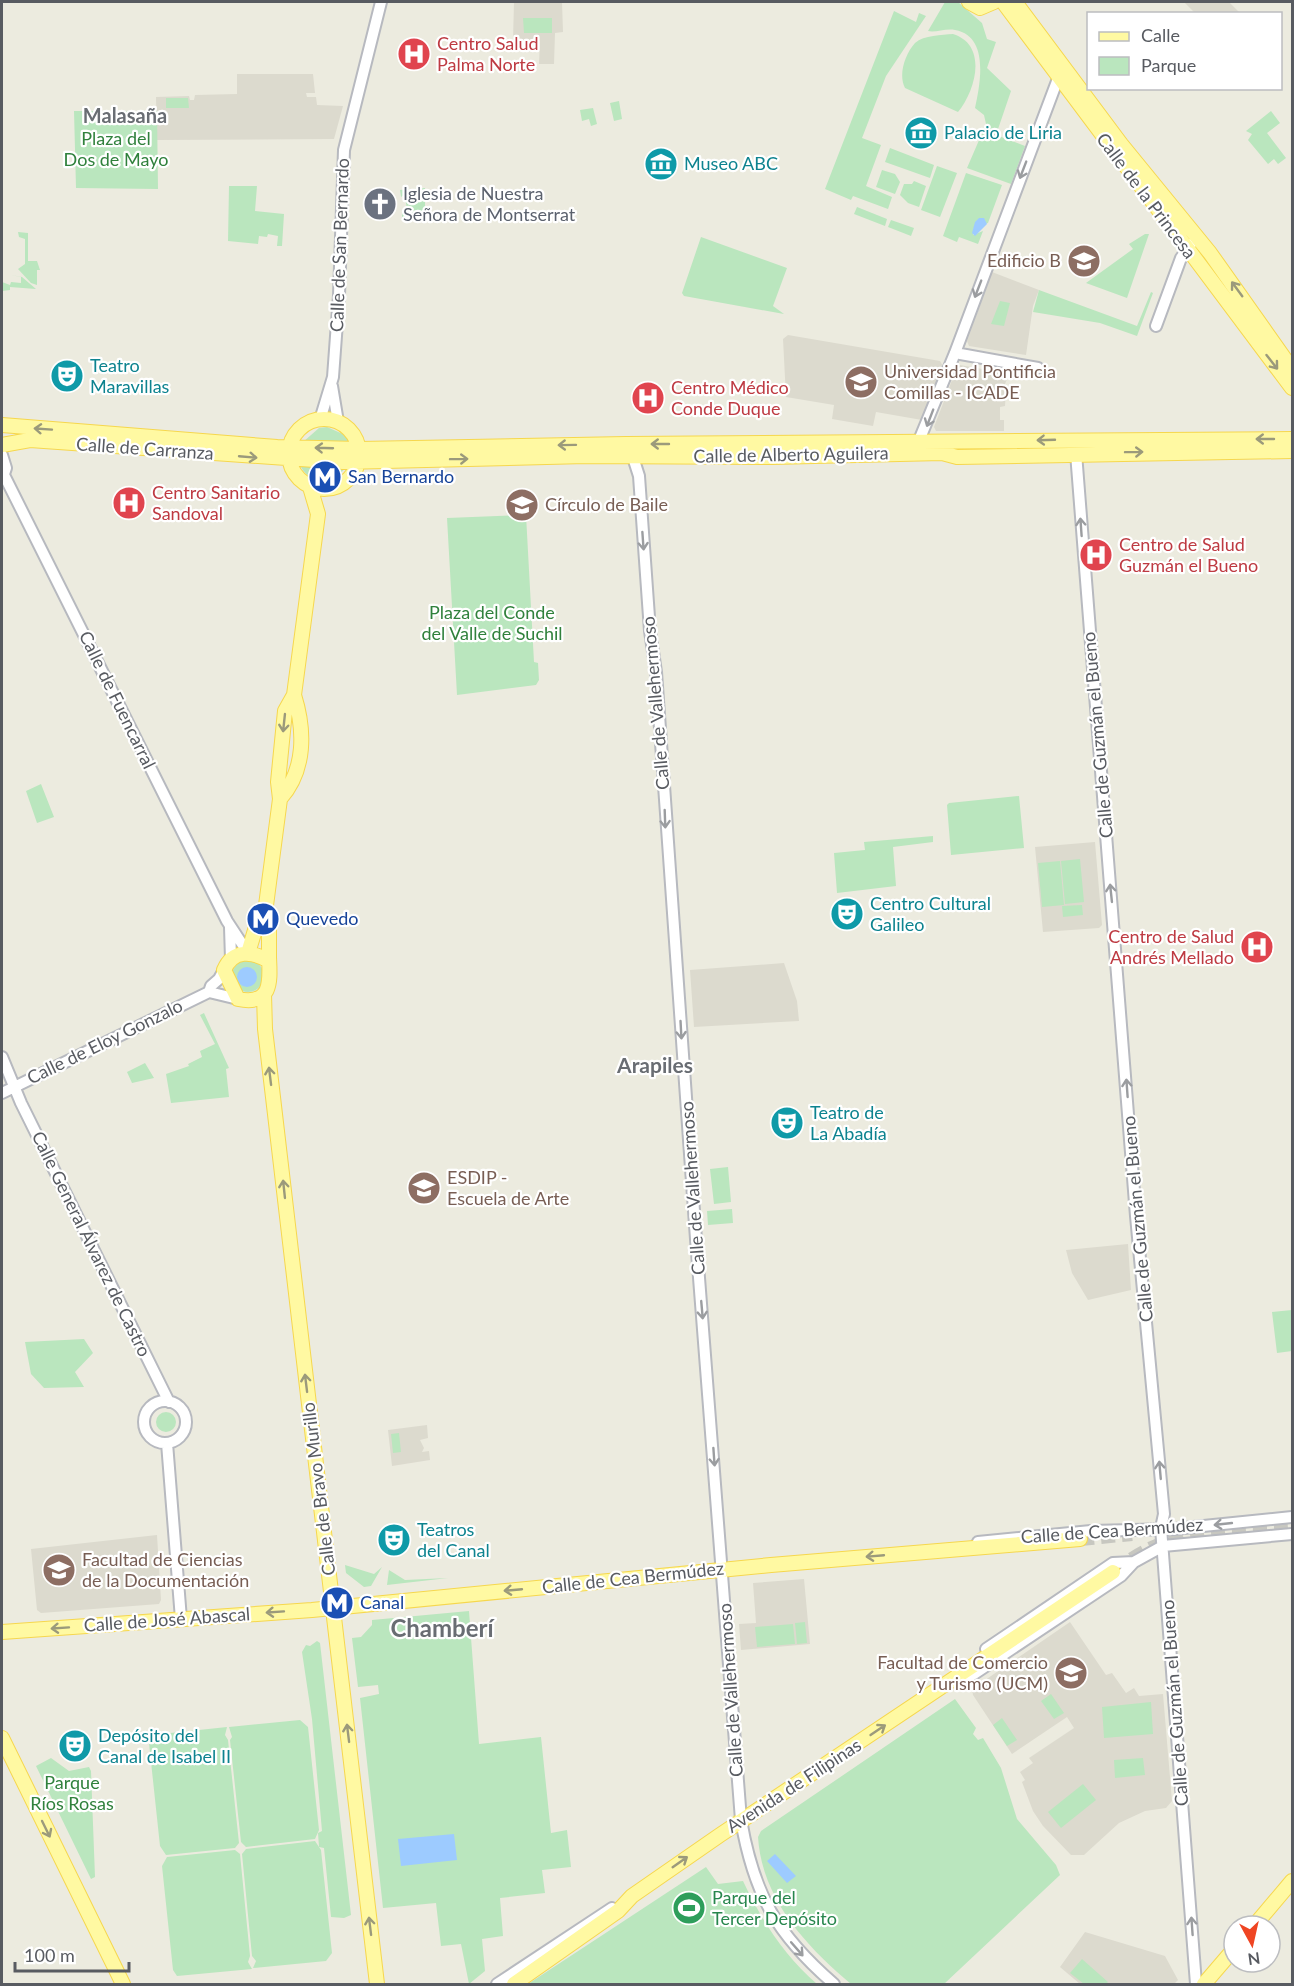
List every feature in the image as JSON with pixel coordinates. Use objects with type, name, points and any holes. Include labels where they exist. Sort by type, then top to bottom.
[{"type":"main road","points":[[969,2],[980,8],[994,2]]},
{"type":"main road","name":"Calle de la Princesa","points":[[1003,2],[1293,388]]},
{"type":"main road","name":"Calle de la Princesa","points":[[1015,2],[1121,144],[1198,238],[1272,336],[1293,369]]},
{"type":"main road","points":[[318,514],[338,487],[352,477],[359,455],[350,430],[338,422],[320,420],[303,426],[294,436],[289,454],[298,478],[310,487],[327,489],[338,487]]},
{"type":"main road","name":"Calle de Carranza","points":[[2,425],[289,454]]},
{"type":"main road","name":"Calle de Alberto Aguilera","points":[[359,455],[626,444],[1293,439]]},
{"type":"main road","name":"Calle de Carranza","points":[[2,445],[30,440],[289,454]]},
{"type":"main road","name":"Calle de Alberto Aguilera","points":[[289,454],[772,457],[942,453],[957,456],[1064,456],[1076,453],[1293,451]]},
{"type":"main road","points":[[265,913],[260,917],[248,953],[227,964],[238,999],[253,1000],[264,994],[271,981],[269,919],[265,913],[280,799],[278,782],[285,711],[294,695],[318,514],[310,487]]},
{"type":"main road","points":[[280,799],[294,774],[302,752],[300,714],[294,695]]},
{"type":"main road","points":[[248,953],[269,961]]},
{"type":"main road","name":"Calle de Bravo Murillo","points":[[264,994],[264,1018],[377,1984]]},
{"type":"main road","name":"Calle de Cea Bermúdez","points":[[333,1608],[722,1569],[1080,1539]]},
{"type":"main road","name":"Avenida de Filipinas","points":[[513,1984],[618,1911],[632,1896],[741,1820],[1113,1572]]},
{"type":"main road","name":"Calle de José Abascal","points":[[2,1632],[333,1608]]},
{"type":"main road","points":[[2,1738],[123,1984]]},
{"type":"main road","points":[[1264,1914],[1293,1881]]},
{"type":"main road","points":[[1204,1984],[1222,1963]]},
{"type":"street","name":"Calle de San Bernardo","points":[[338,422],[332,386],[339,295],[344,150],[381,2]]},
{"type":"street","points":[[918,443],[955,353],[1059,76]]},
{"type":"street","points":[[1156,326],[1186,248],[1198,238]]},
{"type":"street","points":[[955,353],[1038,368]]},
{"type":"street","name":"Calle de San Bernardo","points":[[320,420],[332,386]]},
{"type":"street","points":[[626,444],[634,456]]},
{"type":"street","name":"Calle de Guzmán el Bueno","points":[[1076,453],[1135,1206],[1164,1514],[1161,1528],[1196,1984]]},
{"type":"street","name":"Calle de Fuencarral","points":[[2,454],[6,468],[3,472],[230,927],[248,953]]},
{"type":"street","name":"Calle de Vallehermoso","points":[[634,456],[639,483],[665,788],[696,1239],[741,1820],[746,1849],[758,1890],[770,1911],[802,1954],[834,1984]]},
{"type":"street","name":"Calle de Fuencarral","points":[[227,964],[230,927]]},
{"type":"street","name":"Calle de Eloy Gonzalo","points":[[2,1093],[209,992],[210,986],[219,979],[227,964]]},
{"type":"street","points":[[209,992],[238,999]]},
{"type":"street","name":"Calle General Álvarez de Castro","points":[[2,1058],[169,1402]]},
{"type":"street","points":[[169,1402],[182,1409],[186,1422],[181,1437],[161,1443],[149,1436],[144,1423],[149,1410],[154,1405],[169,1402]]},
{"type":"street","points":[[167,1443],[181,1619]]},
{"type":"street","name":"Calle de Cea Bermúdez","points":[[933,1551],[994,1539],[1293,1517]]},
{"type":"street","name":"Calle de Cea Bermúdez","points":[[1163,1546],[1293,1534]]},
{"type":"street","name":"Avenida de Filipinas","points":[[956,1677],[974,1674],[1121,1576],[1134,1562],[1163,1546]]},
{"type":"street","name":"Avenida de Filipinas","points":[[956,1677],[966,1663],[1113,1563],[1134,1562]]},
{"type":"street","name":"Avenida de Filipinas","points":[[497,1984],[632,1896]]},
{"type":"shaded area","points":[[514,2],[562,2],[563,32],[555,33],[554,64],[539,64],[540,41],[513,40]]},
{"type":"shaded area","points":[[1184,2],[1229,2],[1239,12],[1194,12]]},
{"type":"shaded area","points":[[237,74],[313,74],[315,93],[306,93],[307,97],[316,97],[317,105],[343,106],[334,139],[157,140],[156,97],[189,96],[190,100],[194,100],[195,95],[237,94]]},
{"type":"shaded area","points":[[992,272],[1039,290],[1033,306],[1026,355],[969,346],[967,341]]},
{"type":"shaded area","name":"Universidad Pontificia Comillas - ICADE","points":[[788,335],[940,361],[943,366],[922,420],[876,412],[873,426],[832,419],[834,405],[786,397],[783,339]]},
{"type":"shaded area","points":[[960,365],[1009,374],[1003,389],[1006,390],[1005,406],[1000,407],[1000,420],[1004,420],[1004,431],[936,431],[934,427],[957,367]]},
{"type":"shaded area","points":[[1095,842],[1102,925],[1099,928],[1043,932],[1035,847]]},
{"type":"shaded area","points":[[784,963],[797,1001],[799,1021],[694,1027],[690,970]]},
{"type":"shaded area","points":[[1128,1244],[1131,1290],[1088,1300],[1072,1273],[1066,1250]]},
{"type":"shaded area","points":[[427,1425],[428,1438],[420,1440],[424,1448],[422,1452],[429,1451],[430,1460],[392,1466],[388,1430]]},
{"type":"shaded area","points":[[157,1535],[161,1600],[159,1604],[41,1613],[37,1610],[31,1549]]},
{"type":"shaded area","points":[[804,1579],[810,1644],[741,1650],[739,1624],[756,1623],[753,1583]]},
{"type":"shaded area","points":[[1070,1622],[1106,1675],[1112,1673],[1126,1693],[1134,1688],[1139,1696],[1163,1694],[1172,1801],[1166,1808],[1145,1811],[1119,1823],[1084,1855],[1071,1855],[1043,1826],[1033,1811],[1022,1782],[1025,1780],[1020,1772],[1033,1763],[1029,1758],[1074,1728],[1067,1717],[1012,1754],[973,1695],[972,1689]]},
{"type":"shaded area","points":[[1085,1932],[1165,1956],[1178,1980],[1174,1984],[1080,1984],[1060,1967]]},
{"type":"green space","points":[[945,2],[958,2],[982,23],[987,39],[996,42],[987,68],[1011,91],[996,135],[1025,146],[1011,184],[967,168],[986,124],[984,115],[975,108],[980,63],[974,41],[966,34],[955,30],[928,31]]},
{"type":"green space","points":[[894,11],[916,22],[919,13],[926,16],[886,76],[862,138],[881,145],[866,186],[892,197],[888,209],[853,196],[851,200],[825,189]]},
{"type":"green space","points":[[523,18],[552,18],[552,33],[524,33]]},
{"type":"green space","points":[[953,34],[964,40],[971,48],[975,58],[974,81],[958,112],[905,88],[902,77],[908,53],[915,43],[928,37]]},
{"type":"green space","points":[[166,98],[188,98],[189,108],[166,108]]},
{"type":"green space","points":[[619,101],[622,119],[614,121],[610,103]]},
{"type":"green space","points":[[593,108],[597,124],[591,126],[589,119],[582,121],[580,110]]},
{"type":"green space","name":"Plaza del Dos de Mayo","points":[[74,111],[157,111],[158,189],[76,188]]},
{"type":"green space","points":[[1271,111],[1280,123],[1267,133],[1286,158],[1278,164],[1274,159],[1268,164],[1248,140],[1252,134],[1246,131]]},
{"type":"green space","points":[[890,148],[934,165],[930,178],[885,162]]},
{"type":"green space","points":[[937,166],[957,173],[940,217],[921,210]]},
{"type":"green space","points":[[882,170],[895,174],[900,182],[895,194],[876,187]]},
{"type":"green space","points":[[966,173],[1002,185],[988,223],[974,228],[973,235],[983,231],[978,244],[959,237],[957,242],[943,236]]},
{"type":"green space","points":[[914,181],[926,186],[919,207],[908,203],[900,195],[904,184],[912,184]]},
{"type":"green space","points":[[229,186],[257,186],[255,211],[284,214],[282,246],[277,246],[278,236],[268,234],[267,237],[259,236],[258,244],[228,241]]},
{"type":"green space","points":[[425,188],[425,218],[402,220],[402,211],[408,212],[405,199],[407,198],[405,194],[401,197],[400,190]]},
{"type":"green space","points":[[857,207],[887,219],[885,226],[854,214]]},
{"type":"green space","points":[[891,220],[914,228],[911,236],[888,227]]},
{"type":"green space","points":[[18,232],[28,233],[28,261],[37,261],[40,270],[37,270],[37,285],[31,283],[18,269],[25,264],[25,239],[19,237]]},
{"type":"green space","points":[[1149,234],[1127,298],[1086,283],[1133,249],[1129,244]]},
{"type":"green space","points":[[701,237],[787,268],[773,306],[784,314],[684,296],[682,293]]},
{"type":"green space","points":[[11,275],[22,277],[36,289],[10,287],[10,290],[2,291],[2,282],[10,285],[11,282],[21,283],[21,277]]},
{"type":"green space","points":[[1039,290],[1137,326],[1151,292],[1153,293],[1137,336],[1100,323],[1033,312]]},
{"type":"green space","points":[[1000,301],[1010,303],[1004,326],[991,324]]},
{"type":"green space","points":[[327,427],[345,435],[350,444],[303,442],[319,428]]},
{"type":"green space","points":[[301,467],[345,467],[335,478],[323,482],[311,478]]},
{"type":"green space","name":"Plaza del Conde del Valle de Suchil","points":[[526,515],[534,662],[538,663],[539,680],[536,685],[457,695],[447,518]]},
{"type":"green space","points":[[41,784],[54,817],[37,823],[26,791]]},
{"type":"green space","points":[[1019,796],[1024,848],[951,855],[947,805],[949,803]]},
{"type":"green space","points":[[933,836],[933,842],[893,847],[896,886],[837,893],[834,853],[865,850],[864,842]]},
{"type":"green space","points":[[1080,859],[1084,902],[1065,904],[1061,861]]},
{"type":"green space","points":[[1060,861],[1064,905],[1042,907],[1038,863]]},
{"type":"green space","points":[[1082,905],[1083,915],[1063,917],[1062,906]]},
{"type":"green space","points":[[248,960],[259,965],[264,976],[259,987],[248,992],[237,987],[232,976],[237,965]]},
{"type":"green space","points":[[204,1013],[229,1068],[226,1069],[229,1097],[171,1103],[166,1074],[189,1066],[188,1064],[202,1057],[200,1051],[215,1044],[200,1015]]},
{"type":"green space","points":[[145,1063],[154,1078],[132,1083],[127,1072]]},
{"type":"green space","points":[[728,1167],[731,1202],[714,1204],[710,1169]]},
{"type":"green space","points":[[732,1209],[733,1223],[708,1225],[707,1211]]},
{"type":"green space","points":[[1292,1310],[1292,1351],[1277,1353],[1272,1312]]},
{"type":"green space","points":[[84,1339],[93,1353],[75,1372],[84,1387],[44,1388],[31,1374],[25,1342]]},
{"type":"green space","points":[[166,1412],[173,1415],[176,1422],[173,1429],[166,1432],[159,1429],[156,1422],[159,1415]]},
{"type":"green space","points":[[399,1433],[401,1452],[393,1453],[391,1434]]},
{"type":"green space","points":[[345,1565],[374,1574],[382,1567],[371,1586],[364,1587],[346,1573]]},
{"type":"green space","points":[[389,1570],[405,1580],[448,1578],[387,1585]]},
{"type":"green space","points":[[469,1611],[479,1744],[541,1737],[551,1833],[567,1830],[571,1867],[542,1870],[545,1893],[500,1898],[503,1936],[482,1939],[485,1971],[469,1984],[461,1944],[441,1946],[436,1903],[383,1908],[360,1698],[379,1694],[378,1685],[358,1687],[352,1638],[361,1637],[372,1625],[372,1620]]},
{"type":"green space","points":[[805,1622],[807,1643],[797,1644],[795,1623]]},
{"type":"green space","points":[[793,1624],[795,1644],[757,1647],[755,1627]]},
{"type":"green space","points":[[317,1641],[320,1643],[351,1915],[344,1918],[331,1917],[324,1848],[319,1847],[318,1833],[322,1831],[312,1719],[302,1652],[306,1645],[310,1646]]},
{"type":"green space","points":[[1051,1694],[1064,1713],[1054,1719],[1041,1701]]},
{"type":"green space","points":[[955,1699],[976,1728],[973,1734],[978,1740],[983,1738],[1001,1768],[1017,1819],[1056,1865],[1060,1875],[944,1984],[851,1984],[818,1954],[789,1920],[768,1881],[761,1860],[758,1837],[761,1831]]},
{"type":"green space","points":[[1151,1702],[1153,1734],[1104,1738],[1102,1707]]},
{"type":"green space","points":[[1002,1718],[1017,1740],[1007,1746],[993,1725]]},
{"type":"green space","points":[[300,1720],[308,1727],[319,1830],[315,1839],[246,1847],[241,1842],[230,1740],[232,1737],[229,1727]]},
{"type":"green space","points":[[227,1727],[225,1735],[228,1740],[239,1843],[235,1848],[166,1855],[160,1846],[149,1743],[152,1735]]},
{"type":"green space","name":"Parque Ríos Rosas","points":[[51,1758],[69,1771],[89,1767],[91,1771],[95,1877],[91,1879],[36,1766]]},
{"type":"green space","points":[[1143,1758],[1145,1775],[1115,1778],[1114,1760]]},
{"type":"green space","points":[[1083,1784],[1096,1800],[1061,1828],[1048,1812]]},
{"type":"green space","points":[[315,1841],[321,1850],[332,1953],[326,1961],[253,1968],[256,1961],[252,1956],[242,1854],[246,1849]]},
{"type":"green space","points":[[235,1850],[240,1854],[250,1956],[248,1962],[252,1969],[177,1976],[173,1970],[162,1866],[167,1857]]},
{"type":"green space","name":"Parque del Tercer Depósito","points":[[706,1867],[718,1884],[743,1881],[775,1937],[794,1961],[817,1984],[528,1984]]},
{"type":"green space","points":[[1082,1959],[1108,1982],[1106,1984],[1084,1984],[1070,1973]]},
{"type":"water","points":[[979,218],[984,218],[987,224],[975,236],[972,233],[975,222]]},
{"type":"water","points":[[247,967],[254,970],[257,977],[254,984],[247,987],[240,984],[237,977],[240,970]]},
{"type":"water","points":[[454,1834],[457,1860],[401,1866],[398,1839]]},
{"type":"water","points":[[775,1854],[796,1876],[787,1883],[767,1861]]},
{"type":"tunnel","points":[[1132,1559],[1169,1541],[1189,1536],[1292,1527]]},
{"type":"tunnel","points":[[1080,1539],[1132,1534]]},
{"type":"place","name":"Centro Salud Palma Norte","points":[[414,54]]},
{"type":"place","name":"Palacio de Liria","points":[[921,133]]},
{"type":"place","name":"Museo ABC","points":[[661,164]]},
{"type":"place","name":"Iglesia de Nuestra Señora de Montserrat","points":[[380,204]]},
{"type":"place","name":"Edificio B","points":[[1084,261]]},
{"type":"place","name":"Teatro Maravillas","points":[[67,376]]},
{"type":"place","name":"Universidad Pontificia Comillas - ICADE","points":[[861,382]]},
{"type":"place","name":"Centro Médico Conde Duque","points":[[648,398]]},
{"type":"place","name":"San Bernardo","points":[[325,477]]},
{"type":"place","name":"Centro Sanitario Sandoval","points":[[129,503]]},
{"type":"place","name":"Círculo de Baile","points":[[522,505]]},
{"type":"place","name":"Centro de Salud Guzmán el Bueno","points":[[1096,555]]},
{"type":"place","name":"Centro Cultural Galileo","points":[[847,914]]},
{"type":"place","name":"Quevedo","points":[[263,919]]},
{"type":"place","name":"Centro de Salud Andrés Mellado","points":[[1257,947]]},
{"type":"place","name":"Teatro de La Abadía","points":[[787,1123]]},
{"type":"place","name":"ESDIP - Escuela de Arte","points":[[424,1188]]},
{"type":"place","name":"Teatros del Canal","points":[[394,1540]]},
{"type":"place","name":"Facultad de Ciencias de la Documentación","points":[[59,1570]]},
{"type":"place","name":"Canal","points":[[337,1603]]},
{"type":"place","name":"Facultad de Comercio y Turismo (UCM)","points":[[1071,1673]]},
{"type":"place","name":"Depósito del Canal de Isabel II","points":[[75,1746]]},
{"type":"place","name":"Parque del Tercer Depósito","points":[[689,1908]]},
{"type":"district","name":"Malasaña","points":[[125,116]]},
{"type":"district","name":"Arapiles","points":[[655,1066]]},
{"type":"district","name":"Chamberí","points":[[442,1629]]}]
